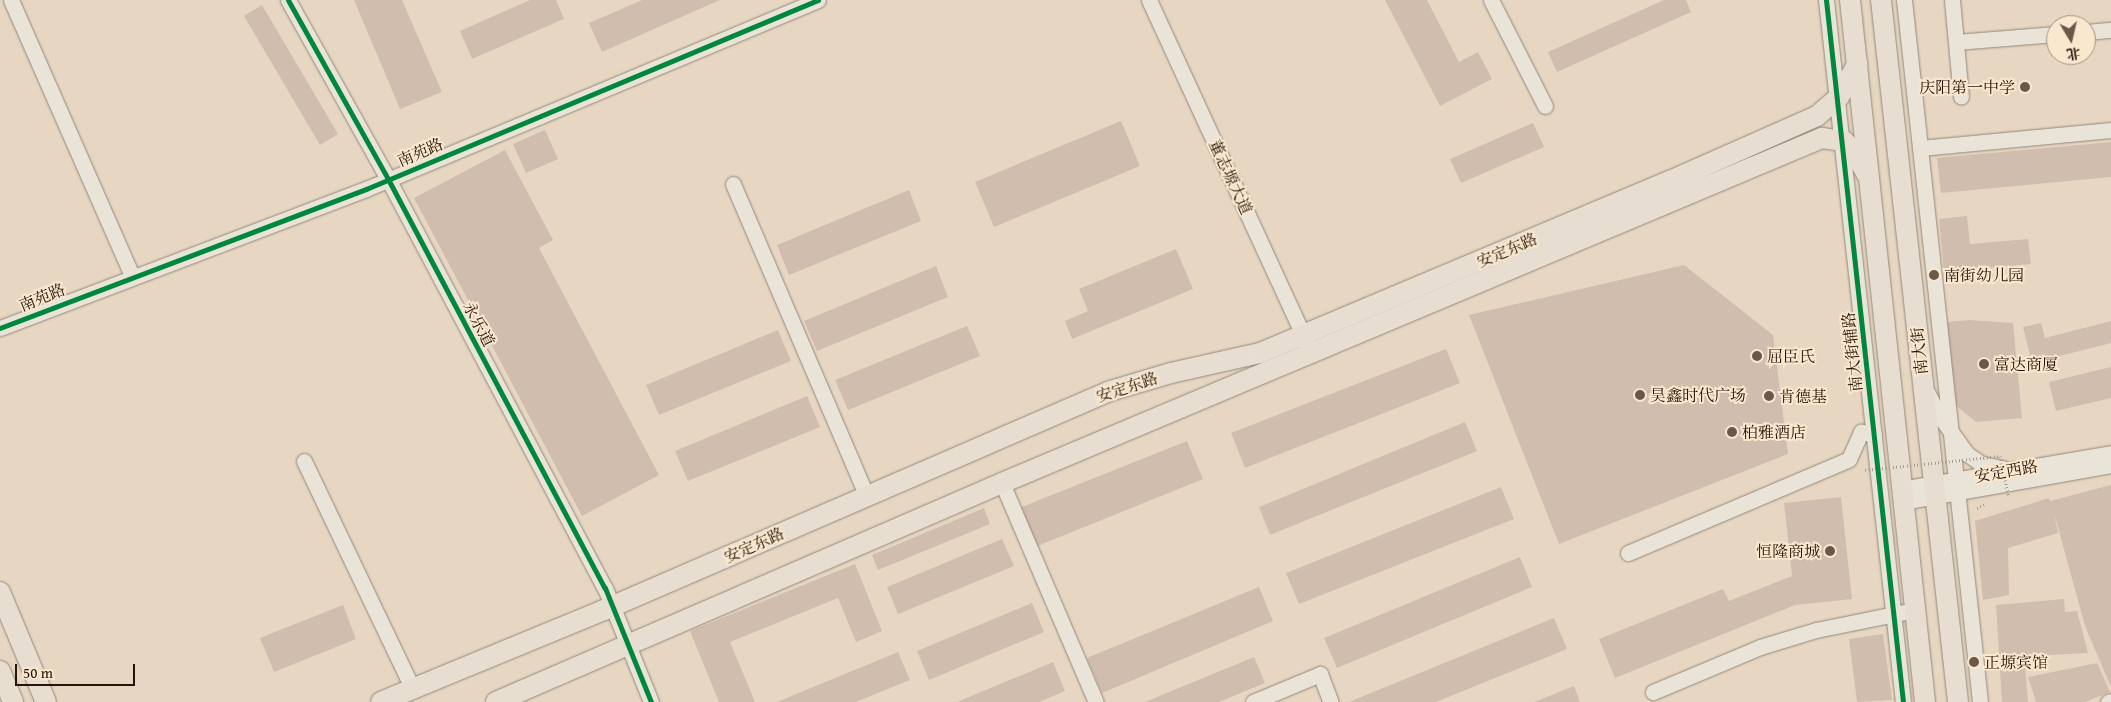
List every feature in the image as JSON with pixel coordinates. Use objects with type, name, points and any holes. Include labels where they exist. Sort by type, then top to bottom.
[{"type":"main road","name":"南大街","points":[[1850,0],[1925,702]]},
{"type":"main road","name":"南大街","points":[[1881,0],[1933,490],[1958,702]]},
{"type":"main road","name":"安定东路","points":[[381,702],[612,606],[1110,391],[1171,373],[1260,353],[1817,116],[1837,100],[1857,64]]},
{"type":"main road","name":"安定东路","points":[[496,702],[1002,483],[1316,353],[1822,138],[1842,141]]},
{"type":"main road","points":[[1842,141],[1854,152],[1869,178]]},
{"type":"main road","points":[[0,592],[46,702]]},
{"type":"main road","points":[[0,671],[13,702]]},
{"type":"street","points":[[11,0],[131,272]]},
{"type":"street","name":"永乐道","points":[[288,0],[386,176],[612,606],[651,702]]},
{"type":"street","name":"南苑路","points":[[386,176],[799,0]]},
{"type":"street","name":"南苑路","points":[[0,320],[386,176],[818,0]]},
{"type":"street","name":"董志塬大道","points":[[1149,0],[1316,353]]},
{"type":"street","name":"董志塬大道","points":[[1159,0],[1307,334]]},
{"type":"street","points":[[1491,0],[1545,106]]},
{"type":"street","name":"南大街辅路","points":[[1826,0],[1903,702]]},
{"type":"street","points":[[1904,0],[1980,702]]},
{"type":"street","points":[[1952,0],[1962,97]]},
{"type":"street","points":[[2096,31],[2111,30]]},
{"type":"street","points":[[1956,42],[2046,35]]},
{"type":"street","points":[[1920,148],[2111,130]]},
{"type":"street","points":[[733,184],[867,496]]},
{"type":"street","name":"南苑路","points":[[0,328],[131,272]]},
{"type":"street","points":[[1922,381],[1951,434],[1967,454],[1982,464],[2015,469]]},
{"type":"street","points":[[1628,553],[1850,459],[1861,432],[1874,434]]},
{"type":"street","name":"安定西路","points":[[1957,486],[2015,469],[2111,453]]},
{"type":"street","points":[[304,461],[412,690]]},
{"type":"street","name":"安定西路","points":[[1902,496],[1957,486],[2111,465]]},
{"type":"street","points":[[1002,483],[1096,702]]},
{"type":"street","points":[[1653,692],[1760,647],[1893,612],[1914,610]]},
{"type":"street","points":[[1253,702],[1320,674],[1331,702]]},
{"type":"path","points":[[1865,470],[2000,456],[2008,495]]},
{"type":"building","points":[[354,0],[402,0],[442,92],[400,109]]},
{"type":"building","points":[[530,0],[556,0],[564,19],[472,59],[460,31]]},
{"type":"building","points":[[642,0],[720,0],[602,52],[589,23]]},
{"type":"building","points":[[1385,0],[1427,0],[1459,62],[1478,52],[1492,79],[1440,106]]},
{"type":"building","points":[[1664,0],[1686,0],[1691,12],[1557,72],[1548,52]]},
{"type":"building","points":[[262,5],[338,134],[320,145],[244,16]]},
{"type":"building","points":[[1121,121],[1140,166],[994,227],[975,182]]},
{"type":"building","points":[[1533,123],[1544,147],[1461,183],[1450,159]]},
{"type":"building","points":[[545,130],[558,159],[526,173],[513,144]]},
{"type":"building","points":[[2111,142],[2111,177],[1941,193],[1937,158]]},
{"type":"building","points":[[505,150],[553,240],[539,248],[659,475],[582,516],[414,198]]},
{"type":"building","points":[[909,190],[921,221],[789,275],[777,245]]},
{"type":"building","points":[[1967,216],[1970,244],[2028,239],[2031,264],[1944,272],[1939,219]]},
{"type":"building","points":[[1176,249],[1193,289],[1072,339],[1065,321],[1088,311],[1079,289]]},
{"type":"building","name":"昊鑫时代广场","points":[[1684,265],[1773,335],[1788,454],[1559,544],[1469,315]]},
{"type":"building","points":[[936,266],[948,297],[817,351],[804,321]]},
{"type":"building","name":"富达商厦","points":[[1969,320],[2013,323],[2022,418],[1976,422],[1955,405],[1947,322]]},
{"type":"building","points":[[2111,321],[2111,343],[2032,363],[2023,327],[2041,323],[2045,338]]},
{"type":"building","points":[[967,326],[980,356],[848,410],[835,380]]},
{"type":"building","points":[[778,330],[791,361],[659,415],[646,385]]},
{"type":"building","points":[[1446,349],[1460,383],[1245,468],[1231,433]]},
{"type":"building","points":[[2111,367],[2111,398],[2056,411],[2049,382]]},
{"type":"building","points":[[807,396],[820,427],[688,481],[675,451]]},
{"type":"building","points":[[1465,422],[1477,451],[1270,535],[1259,507]]},
{"type":"building","points":[[1187,441],[1203,479],[1035,547],[1019,508]]},
{"type":"building","points":[[2111,485],[2111,687],[2085,626],[2054,513],[2058,533],[2008,548],[2009,595],[1983,600],[1975,521],[2049,498],[2050,501]]},
{"type":"building","points":[[1501,487],[1514,519],[1299,604],[1286,573]]},
{"type":"building","points":[[1841,497],[1852,599],[1795,605],[1615,678],[1599,639],[1723,589],[1729,601],[1792,576],[1784,503]]},
{"type":"building","points":[[984,508],[990,524],[878,570],[872,555]]},
{"type":"building","points":[[1002,539],[1014,566],[898,614],[887,587]]},
{"type":"building","points":[[1520,557],[1532,587],[1337,668],[1324,638]]},
{"type":"building","points":[[855,564],[882,631],[856,642],[838,598],[730,642],[755,702],[719,702],[690,631]]},
{"type":"building","points":[[1259,587],[1273,621],[1102,693],[1087,658]]},
{"type":"building","points":[[2064,599],[2065,612],[2077,611],[2088,653],[2024,656],[2028,702],[2002,702],[1996,605]]},
{"type":"building","points":[[1032,603],[1044,632],[929,680],[917,651]]},
{"type":"building","points":[[343,605],[356,639],[274,672],[260,638]]},
{"type":"building","points":[[1554,618],[1567,649],[1436,702],[1349,702]]},
{"type":"building","points":[[1883,634],[1892,700],[1857,702],[1849,639]]},
{"type":"building","points":[[898,652],[910,680],[856,702],[777,702]]},
{"type":"building","points":[[1254,657],[1265,683],[1219,702],[1145,702]]},
{"type":"building","points":[[1053,662],[1065,691],[1039,702],[957,702]]},
{"type":"building","points":[[2097,663],[2110,692],[2085,702],[2036,702],[2028,677]]},
{"type":"building","points":[[1574,686],[1580,702],[1534,702]]},
{"type":"cycle path","points":[[288,0],[388,179],[605,588],[651,702]]},
{"type":"cycle path","points":[[0,328],[366,189],[818,0]]},
{"type":"cycle path","points":[[1826,0],[1903,702]]},
{"type":"place","name":"庆阳第一中学","points":[[2025,87]]},
{"type":"place","name":"南街幼儿园","points":[[1934,275]]},
{"type":"place","name":"屈臣氏","points":[[1757,356]]},
{"type":"place","name":"富达商厦","points":[[1984,364]]},
{"type":"place","name":"昊鑫时代广场","points":[[1640,395]]},
{"type":"place","name":"肯德基","points":[[1769,396]]},
{"type":"place","name":"柏雅酒店","points":[[1732,432]]},
{"type":"place","name":"恒隆商城","points":[[1830,551]]},
{"type":"place","name":"正塬宾馆","points":[[1974,662]]}]
